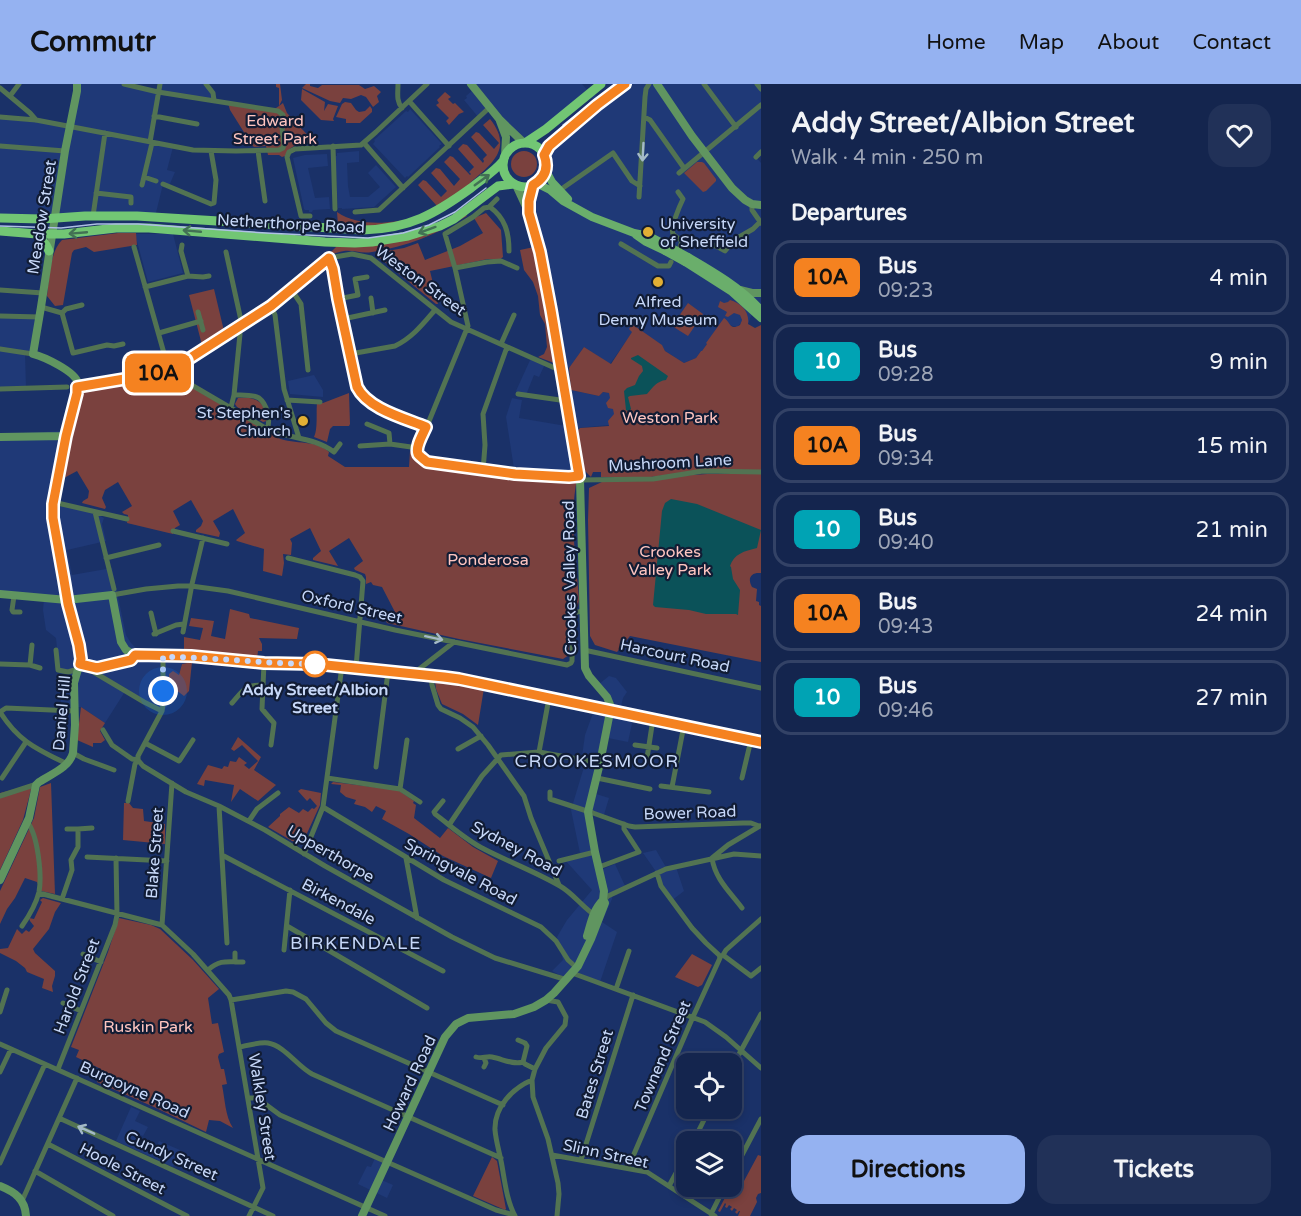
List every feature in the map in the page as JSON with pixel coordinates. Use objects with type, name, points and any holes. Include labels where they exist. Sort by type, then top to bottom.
[{"type":"highway","points":[[524,143],[537,147],[546,161],[546,171],[541,179],[535,184],[524,186],[515,184],[506,176],[504,170],[504,158],[512,147],[524,143],[546,129],[602,84]]},
{"type":"highway","points":[[544,155],[555,141],[625,84]]},
{"type":"highway","name":"Netherthorpe Road","points":[[0,218],[146,217],[385,229],[407,224],[440,210],[489,175],[504,158]]},
{"type":"highway","name":"Netherthorpe Road","points":[[0,231],[52,234],[140,228],[325,242],[372,242],[415,235],[440,226],[454,219],[498,186],[515,184]]},
{"type":"highway","points":[[37,234],[49,251]]},
{"type":"main road","points":[[546,171],[572,204]]},
{"type":"main road","points":[[535,184],[550,190],[563,201],[599,220],[634,233],[646,242],[667,248],[724,286],[756,300]]},
{"type":"main road","points":[[687,260],[710,270],[756,300],[761,310]]},
{"type":"main road","points":[[756,300],[761,318]]},
{"type":"street","points":[[10,96],[19,84]]},
{"type":"street","name":"Meadow Street","points":[[33,354],[77,84]]},
{"type":"street","points":[[0,117],[36,120],[193,150],[267,151],[283,148],[284,118],[278,111],[158,92],[124,84]]},
{"type":"street","points":[[142,185],[160,84]]},
{"type":"street","points":[[206,84],[213,93],[214,100]]},
{"type":"street","points":[[398,84],[397,100],[402,108]]},
{"type":"street","points":[[310,216],[302,216],[288,157],[289,152],[294,149],[361,145],[427,84]]},
{"type":"street","points":[[471,84],[500,120],[524,143]]},
{"type":"street","points":[[639,197],[645,89],[649,84]]},
{"type":"street","points":[[657,84],[732,188],[738,195],[758,206]]},
{"type":"street","points":[[705,84],[736,127]]},
{"type":"street","points":[[757,84],[761,89]]},
{"type":"street","points":[[0,88],[36,120]]},
{"type":"street","points":[[409,101],[449,146]]},
{"type":"street","points":[[644,117],[650,120],[681,170],[705,153],[761,105]]},
{"type":"street","points":[[355,212],[379,210],[490,107]]},
{"type":"street","points":[[154,116],[172,117],[197,124]]},
{"type":"street","points":[[500,120],[506,137],[504,158]]},
{"type":"street","points":[[93,216],[105,133]]},
{"type":"street","points":[[364,143],[403,188]]},
{"type":"street","points":[[0,146],[65,151]]},
{"type":"street","points":[[333,146],[335,209]]},
{"type":"street","points":[[163,184],[211,204],[214,203],[216,180],[211,151]]},
{"type":"street","points":[[258,151],[265,201]]},
{"type":"street","points":[[756,157],[761,152]]},
{"type":"street","points":[[560,190],[613,153],[632,181],[640,186]]},
{"type":"street","points":[[144,177],[156,181]]},
{"type":"street","points":[[515,184],[529,213]]},
{"type":"street","points":[[529,213],[529,201],[535,184]]},
{"type":"street","points":[[678,192],[683,199],[677,209],[672,229],[681,244],[700,240],[725,251],[734,240],[761,222]]},
{"type":"street","points":[[96,193],[131,197],[131,203]]},
{"type":"street","points":[[360,446],[390,444],[418,448],[468,324],[445,235],[489,207],[497,199]]},
{"type":"street","points":[[758,206],[752,210],[761,222]]},
{"type":"street","points":[[758,206],[761,222]]},
{"type":"street","points":[[489,207],[495,210],[505,223],[509,251]]},
{"type":"street","name":"Crookes Valley Road","points":[[529,213],[540,252],[580,476],[585,668],[607,697],[611,711]]},
{"type":"street","points":[[621,244],[658,266],[670,264],[676,271]]},
{"type":"street","points":[[182,245],[181,251],[188,276]]},
{"type":"street","points":[[134,247],[169,371],[267,429],[282,435],[319,443],[334,452],[340,444]]},
{"type":"street","points":[[225,252],[240,334],[231,407]]},
{"type":"street","name":"Weston Street","points":[[329,258],[352,254],[371,258],[451,322],[557,369],[561,368]]},
{"type":"street","points":[[0,349],[42,356],[61,367],[76,380],[77,387],[169,371],[271,306],[329,258],[357,387],[364,398],[375,405],[426,427]]},
{"type":"street","points":[[455,268],[501,261],[517,268]]},
{"type":"street","points":[[145,287],[188,276],[209,276]]},
{"type":"street","points":[[338,299],[358,295],[355,279],[367,277]]},
{"type":"street","points":[[0,290],[43,293]]},
{"type":"street","points":[[291,290],[301,304],[308,370]]},
{"type":"street","points":[[371,298],[373,313]]},
{"type":"street","points":[[62,313],[66,309],[82,305]]},
{"type":"street","points":[[271,306],[275,315],[284,389],[299,438]]},
{"type":"street","points":[[41,307],[62,313]]},
{"type":"street","points":[[343,318],[385,310]]},
{"type":"street","points":[[350,354],[401,343],[415,333],[435,310]]},
{"type":"street","points":[[198,312],[203,330]]},
{"type":"street","points":[[62,313],[73,354],[107,345],[123,344]]},
{"type":"street","points":[[483,471],[485,444],[483,414],[507,331],[514,315]]},
{"type":"street","points":[[0,316],[40,317]]},
{"type":"street","points":[[159,333],[201,321]]},
{"type":"street","points":[[507,331],[515,334]]},
{"type":"street","points":[[0,389],[67,387]]},
{"type":"street","name":"Daniel Hill","points":[[38,784],[67,764],[72,757],[75,725],[74,683],[81,659],[67,600],[55,530],[53,502],[77,387]]},
{"type":"street","points":[[518,394],[567,401]]},
{"type":"street","points":[[234,395],[256,397],[261,400],[270,422],[267,429]]},
{"type":"street","points":[[287,400],[320,402]]},
{"type":"street","points":[[367,424],[389,433],[390,444]]},
{"type":"street","points":[[0,437],[66,436]]},
{"type":"street","name":"Mushroom Lane","points":[[418,448],[418,454],[427,462],[483,471],[539,476],[648,479],[703,471],[761,472]]},
{"type":"street","points":[[53,502],[127,519]]},
{"type":"street","points":[[95,512],[113,592],[121,642],[126,650],[135,655],[191,656],[264,663],[342,666],[459,679],[761,742]]},
{"type":"street","points":[[173,531],[227,544]]},
{"type":"street","points":[[183,632],[203,538]]},
{"type":"street","points":[[106,558],[159,545]]},
{"type":"street","points":[[138,550],[140,558]]},
{"type":"street","points":[[288,558],[362,578],[356,668]]},
{"type":"street","name":"Oxford Street","points":[[0,594],[67,600],[166,586],[191,586],[228,591],[377,626],[567,665],[572,661],[575,613],[584,610]]},
{"type":"street","points":[[14,596],[12,610],[20,612]]},
{"type":"street","points":[[151,613],[155,634],[184,624]]},
{"type":"street","points":[[418,670],[454,642]]},
{"type":"street","points":[[30,665],[32,645]]},
{"type":"street","points":[[56,650],[58,670],[68,672],[79,667],[97,668],[131,660],[135,655]]},
{"type":"street","name":"Harcourt Road","points":[[584,650],[761,688]]},
{"type":"street","points":[[128,801],[138,756],[162,711],[163,657]]},
{"type":"street","points":[[264,663],[262,709],[274,723],[271,745]]},
{"type":"street","points":[[0,664],[30,665],[40,668]]},
{"type":"street","points":[[304,854],[323,807],[342,666]]},
{"type":"street","points":[[79,667],[162,711]]},
{"type":"street","points":[[163,669],[171,672]]},
{"type":"street","points":[[376,767],[388,672]]},
{"type":"street","points":[[431,676],[435,697],[441,709],[467,722],[481,736],[524,796],[559,885]]},
{"type":"street","points":[[232,703],[251,685],[263,686]]},
{"type":"street","points":[[539,752],[549,698]]},
{"type":"street","points":[[67,764],[26,742],[13,730],[0,712],[6,708],[74,711]]},
{"type":"street","points":[[572,973],[581,961],[591,939],[596,916],[604,903],[604,891],[588,812],[611,711]]},
{"type":"street","points":[[647,758],[653,719]]},
{"type":"street","points":[[672,788],[684,725]]},
{"type":"street","name":"Upperthorpe","points":[[103,730],[112,745],[186,792],[249,821],[452,937],[495,958],[572,973]]},
{"type":"street","points":[[458,749],[481,736]]},
{"type":"street","points":[[145,742],[179,761],[193,740]]},
{"type":"street","points":[[400,789],[406,740]]},
{"type":"street","points":[[742,777],[752,740]]},
{"type":"street","points":[[2,778],[26,742]]},
{"type":"street","points":[[635,745],[657,748]]},
{"type":"street","points":[[449,825],[482,776],[498,758],[506,754],[539,752],[600,763]]},
{"type":"street","points":[[72,753],[114,770]]},
{"type":"street","points":[[327,778],[400,789],[420,802]]},
{"type":"street","points":[[597,778],[650,789]]},
{"type":"street","name":"Blake Street","points":[[162,925],[172,783]]},
{"type":"street","points":[[0,796],[38,784]]},
{"type":"street","points":[[0,880],[27,822],[38,784]]},
{"type":"street","points":[[661,786],[709,792]]},
{"type":"street","name":"Bower Road","points":[[550,792],[550,799],[635,827],[743,823],[760,826]]},
{"type":"street","points":[[249,821],[257,809],[278,793]]},
{"type":"street","name":"Sydney Road","points":[[442,801],[434,813],[449,825],[482,848],[559,885],[596,916]]},
{"type":"street","points":[[219,806],[227,943]]},
{"type":"street","name":"Springvale Road","points":[[323,807],[444,880],[542,927],[556,941],[568,960],[572,973],[693,1017],[713,1027],[761,1068]]},
{"type":"street","points":[[22,926],[39,892],[35,836],[27,822]]},
{"type":"street","points":[[599,867],[639,852],[624,829],[624,824]]},
{"type":"street","points":[[712,858],[728,845],[760,826]]},
{"type":"street","points":[[67,829],[93,828]]},
{"type":"street","points":[[62,899],[72,870],[72,860],[78,847],[78,829]]},
{"type":"street","points":[[69,847],[78,847]]},
{"type":"street","points":[[559,861],[595,852]]},
{"type":"street","points":[[603,900],[666,869],[734,854],[761,856]]},
{"type":"street","name":"Birkendale","points":[[222,855],[443,971]]},
{"type":"street","points":[[87,857],[167,861]]},
{"type":"street","name":"Harold Street","points":[[58,1069],[115,925],[117,915],[116,858]]},
{"type":"street","points":[[406,858],[417,918]]},
{"type":"street","points":[[712,858],[718,877],[742,908]]},
{"type":"street","points":[[657,873],[661,886],[706,944],[751,976],[761,968]]},
{"type":"street","points":[[284,950],[290,890]]},
{"type":"street","points":[[39,892],[162,925],[208,970],[226,990],[231,1000],[286,991],[293,992],[306,999],[326,1023],[336,1031],[503,1104]]},
{"type":"street","points":[[721,955],[761,919]]},
{"type":"street","points":[[755,924],[761,931]]},
{"type":"street","points":[[287,926],[427,1008]]},
{"type":"street","points":[[616,990],[629,951]]},
{"type":"street","points":[[235,953],[235,962]]},
{"type":"street","points":[[83,954],[101,962]]},
{"type":"street","name":"Townend Street","points":[[628,1168],[721,955]]},
{"type":"street","points":[[208,970],[215,963],[243,962]]},
{"type":"street","name":"Howard Road","points":[[362,1216],[428,1072],[451,1029],[462,1021],[474,1017],[514,1014],[534,1006],[546,1000],[572,973]]},
{"type":"street","points":[[0,1012],[7,990]]},
{"type":"street","name":"Bates Street","points":[[581,1160],[633,995]]},
{"type":"street","name":"Walkley Street","points":[[231,1000],[263,1188],[249,1216]]},
{"type":"street","points":[[546,1000],[558,1002],[566,1017],[566,1024],[546,1048],[532,1080],[533,1097],[543,1121],[558,1183],[557,1216]]},
{"type":"street","points":[[63,1003],[81,1011]]},
{"type":"street","points":[[741,1051],[759,1022],[761,1014]]},
{"type":"street","points":[[518,1040],[527,1046],[523,1062]]},
{"type":"street","points":[[240,1047],[261,1043],[274,1045],[312,1074],[501,1158]]},
{"type":"street","name":"Burgoyne Road","points":[[0,1044],[385,1216]]},
{"type":"street","points":[[0,1072],[11,1049]]},
{"type":"street","points":[[476,1057],[489,1056],[513,1063],[523,1062],[535,1069]]},
{"type":"street","points":[[484,1058],[486,1063],[484,1066]]},
{"type":"street","points":[[0,1163],[45,1064]]},
{"type":"street","points":[[22,1201],[77,1078]]},
{"type":"street","points":[[511,1215],[495,1127],[498,1114],[507,1097],[521,1084],[532,1080]]},
{"type":"street","points":[[248,1098],[257,1098],[280,1115],[511,1215]]},
{"type":"street","name":"Cundy Street","points":[[59,1118],[273,1216]]},
{"type":"street","points":[[742,1155],[761,1119]]},
{"type":"street","name":"Hoole Street","points":[[48,1144],[187,1216]]},
{"type":"street","name":"Slinn Street","points":[[552,1155],[647,1172],[713,1215]]},
{"type":"street","points":[[35,1171],[113,1216]]},
{"type":"street","points":[[669,1186],[676,1173]]},
{"type":"street","points":[[0,1186],[13,1191],[22,1201],[26,1216]]},
{"type":"street","points":[[713,1215],[720,1197]]},
{"type":"shaded area","points":[[77,84],[124,84],[157,92],[160,84],[206,84],[214,100],[158,92],[150,142],[173,147],[167,170],[175,172],[169,186],[163,184],[155,217],[0,218],[0,117],[70,127]]},
{"type":"shaded area","points":[[471,84],[582,84],[600,100],[595,110],[591,105],[595,101],[591,98],[525,143],[490,107],[479,118],[464,100],[475,88]]},
{"type":"shaded area","name":"University of Sheffield","points":[[625,84],[757,84],[761,89],[761,152],[756,157],[761,163],[761,310],[759,309],[751,316],[748,324],[741,321],[737,327],[718,326],[702,352],[696,358],[684,363],[636,327],[610,364],[584,347],[570,367],[561,368],[529,201],[539,181],[545,174],[550,173],[552,149],[620,94],[619,89]]},
{"type":"shaded area","points":[[410,109],[442,144],[405,178],[373,144],[374,140]]},
{"type":"shaded area","points":[[359,151],[359,162],[347,163],[350,197],[368,197],[380,187],[368,173],[376,165],[396,187],[374,207],[338,208],[335,156],[337,153]]},
{"type":"shaded area","points":[[327,154],[328,166],[308,168],[315,198],[329,197],[330,209],[309,212],[304,209],[293,158]]},
{"type":"shaded area","points":[[135,234],[173,234],[183,273],[148,282]]},
{"type":"shaded area","points":[[37,316],[32,353],[25,353],[26,388],[0,389],[0,317]]},
{"type":"shaded area","points":[[638,355],[668,376],[647,394],[628,397],[631,409],[628,411],[624,391],[635,385],[643,371],[642,366],[631,359]]},
{"type":"shaded area","points":[[531,358],[545,364],[539,377],[534,375],[526,395],[518,394],[516,391]]},
{"type":"shaded area","points":[[314,375],[323,390],[323,397],[290,394],[288,381]]},
{"type":"shaded area","points":[[565,390],[599,396],[603,392],[609,393],[615,414],[609,425],[578,428],[573,433],[579,476],[515,475],[506,417],[512,398],[522,400],[519,418],[566,426],[570,421]]},
{"type":"shaded area","points":[[69,426],[73,434],[59,505],[94,513],[104,518],[102,524],[106,541],[67,550],[72,575],[112,568],[126,635],[131,643],[146,652],[191,655],[192,662],[182,664],[179,675],[169,674],[169,705],[165,709],[159,709],[126,690],[105,723],[81,707],[61,707],[56,638],[46,630],[44,599],[0,596],[0,434],[65,431]]},
{"type":"shaded area","points":[[671,499],[697,504],[761,530],[757,548],[740,554],[730,566],[733,579],[740,590],[738,615],[706,614],[653,605],[662,511],[665,503]]},
{"type":"shaded area","points":[[609,676],[616,678],[627,692],[619,714],[633,719],[628,742],[608,738],[596,794],[609,798],[603,818],[587,813],[598,871],[615,864],[625,886],[612,892],[612,899],[602,922],[617,932],[600,982],[576,972],[569,980],[552,971],[563,960],[557,937],[567,920],[592,890],[565,860],[580,853],[571,810],[587,757],[582,756],[585,735],[593,713],[595,711],[607,713],[612,706],[599,684]]},
{"type":"shaded area","points":[[656,850],[667,869],[676,867],[684,891],[671,901],[657,873],[643,853]]},
{"type":"shaded area","points":[[131,1107],[140,1111],[135,1121],[148,1127],[143,1136],[138,1134],[136,1139],[156,1148],[159,1141],[180,1150],[173,1167],[116,1141]]},
{"type":"shaded area","points":[[375,1158],[383,1163],[377,1178],[393,1185],[387,1198],[358,1184],[367,1166],[371,1167]]},
{"type":"green space","points":[[276,84],[280,84],[282,100],[279,106],[279,88]]},
{"type":"green space","points":[[306,84],[318,88],[322,85],[359,85],[365,89],[374,86],[381,92],[377,96],[379,102],[373,107],[366,97],[361,95],[351,99],[343,98],[340,103],[330,101],[302,88]]},
{"type":"green space","points":[[302,89],[325,102],[324,111],[328,104],[338,106],[334,121],[321,120],[301,100]]},
{"type":"green space","points":[[445,92],[451,97],[448,99],[464,112],[449,125],[446,121],[449,118],[436,105],[439,103],[437,100]]},
{"type":"green space","points":[[345,102],[351,103],[359,112],[365,111],[370,106],[372,112],[360,123],[346,123],[346,119],[336,117]]},
{"type":"green space","name":"Edward Street Park","points":[[228,103],[273,110],[283,103],[287,113],[315,143],[294,146],[282,157],[268,155],[266,146],[254,147],[252,145]]},
{"type":"green space","points":[[490,119],[500,138],[497,154],[470,184],[448,201],[415,218],[374,227],[338,225],[337,212],[355,220],[375,223],[416,217],[437,206],[418,185],[423,180],[426,181],[441,197],[447,191],[431,173],[436,168],[440,169],[454,186],[460,179],[444,162],[450,156],[470,175],[469,172],[474,167],[458,149],[463,144],[467,145],[483,163],[487,155],[471,137],[476,132],[479,133],[494,149],[499,143],[483,125]]},
{"type":"green space","points":[[524,151],[533,155],[537,164],[533,173],[524,177],[515,173],[511,164],[515,155]]},
{"type":"green space","points":[[697,162],[704,163],[716,179],[703,192],[684,173]]},
{"type":"green space","points":[[486,213],[501,230],[503,257],[499,260],[488,259],[430,271],[438,304],[375,255],[418,243],[425,260],[460,246],[483,233],[474,218]]},
{"type":"green space","points":[[466,215],[456,223],[433,234],[397,247],[368,252],[347,251],[329,254],[337,246],[381,244]]},
{"type":"green space","points":[[136,233],[137,245],[94,252],[86,247],[74,250],[63,305],[55,306],[47,296],[49,274],[55,251],[62,240]]},
{"type":"green space","points":[[534,247],[556,362],[554,363],[538,357],[544,354],[547,347],[545,324],[540,315],[538,296],[533,282],[524,270],[520,250]]},
{"type":"green space","points":[[214,289],[224,331],[202,345],[189,295]]},
{"type":"green space","name":"Weston Park","points":[[730,300],[738,303],[744,309],[748,316],[748,324],[755,328],[761,325],[761,471],[710,469],[651,477],[601,477],[601,472],[593,472],[591,477],[583,469],[576,432],[580,428],[609,426],[608,421],[614,414],[613,409],[608,408],[606,403],[610,398],[609,393],[603,392],[599,396],[571,390],[569,368],[584,347],[611,364],[632,332],[629,329],[632,324],[662,345],[665,351],[684,363],[696,358],[724,318],[734,327],[740,325],[742,320],[740,315],[734,313],[728,317],[725,316],[727,312],[718,307],[720,301],[724,303]]},
{"type":"green space","points":[[688,303],[703,314],[688,336],[672,326]]},
{"type":"green space","name":"Ponderosa","points":[[166,372],[267,429],[274,436],[323,448],[329,452],[328,456],[345,467],[409,467],[410,451],[427,462],[486,474],[577,479],[573,524],[579,599],[578,606],[570,614],[569,655],[563,659],[387,623],[386,621],[396,614],[382,587],[373,585],[371,582],[366,584],[365,574],[355,570],[354,568],[363,561],[349,538],[329,551],[338,566],[313,560],[321,551],[310,528],[290,539],[291,555],[283,554],[282,576],[263,571],[264,549],[236,540],[245,533],[233,509],[213,521],[220,533],[219,537],[196,532],[203,521],[191,500],[173,511],[180,525],[175,528],[173,534],[127,523],[128,515],[122,512],[132,506],[118,482],[105,490],[102,498],[105,509],[82,503],[88,498],[89,491],[77,471],[64,478],[73,434],[69,426],[79,388]]},
{"type":"green space","points":[[349,393],[349,426],[333,426],[327,442],[314,437],[317,403]]},
{"type":"green space","points":[[238,398],[250,398],[260,402],[265,409],[263,410],[267,421],[263,422],[237,407],[235,404]]},
{"type":"green space","name":"Crookes Valley Park","points":[[707,474],[761,474],[761,573],[752,575],[750,581],[752,587],[757,589],[756,601],[761,606],[761,662],[630,636],[617,652],[595,645],[590,636],[589,488],[604,481]]},
{"type":"green space","points":[[230,609],[249,614],[250,618],[299,628],[297,639],[259,638],[262,651],[258,651],[257,659],[184,654],[184,637],[200,640],[203,628],[189,626],[191,618],[214,621],[211,636],[225,639]]},
{"type":"green space","points":[[192,662],[189,691],[184,696],[176,690],[170,698],[172,700],[169,705],[169,674],[173,671],[179,675],[182,664]]},
{"type":"green space","points":[[435,681],[484,688],[478,725],[463,714],[442,704]]},
{"type":"green space","points":[[81,707],[105,723],[100,731],[105,740],[101,743],[93,743],[93,747],[77,740]]},
{"type":"green space","points":[[238,737],[261,757],[254,770],[276,785],[258,801],[240,789],[231,802],[234,785],[205,780],[204,786],[197,784],[208,765],[222,769],[224,766],[228,767],[230,761],[236,762],[239,757],[247,763],[244,765],[249,769],[258,761],[242,745],[234,751],[231,749]]},
{"type":"green space","points":[[333,782],[398,790],[414,801],[416,805],[414,818],[440,838],[448,828],[473,847],[498,861],[491,878],[443,856],[382,819],[386,811],[376,806],[372,812],[354,804],[356,800],[346,797],[340,792],[341,785],[331,784]]},
{"type":"green space","points":[[51,783],[55,894],[41,891],[37,882],[25,878],[0,924],[0,891],[34,818],[40,787]]},
{"type":"green space","points":[[32,786],[23,820],[0,870],[0,793]]},
{"type":"green space","points":[[301,789],[321,793],[320,805],[303,842],[299,843],[268,827],[289,807],[299,813],[303,809],[308,812],[317,806],[310,798],[307,801],[298,791]]},
{"type":"green space","points":[[124,803],[129,803],[133,808],[143,809],[144,821],[165,824],[165,844],[123,840]]},
{"type":"green space","points":[[43,898],[61,903],[49,929],[33,949],[55,971],[53,992],[42,988],[44,979],[27,972],[16,961],[0,953],[0,949],[8,948],[17,929],[22,934],[26,930],[29,932],[34,926],[29,918],[34,919],[42,902],[40,900]]},
{"type":"green space","name":"Ruskin Park","points":[[119,918],[160,929],[219,989],[208,998],[212,1024],[218,1023],[224,1052],[218,1057],[221,1069],[224,1069],[227,1084],[222,1085],[227,1113],[233,1128],[220,1121],[209,1120],[206,1132],[97,1082],[101,1069],[76,1057],[79,1050],[71,1047]]},
{"type":"green space","points":[[692,954],[712,965],[702,985],[698,987],[675,977]]},
{"type":"green space","points":[[758,1155],[761,1156],[761,1193],[756,1198],[757,1202],[750,1216],[738,1216],[740,1211],[737,1214],[735,1212],[737,1210],[734,1208],[732,1211],[729,1205],[725,1207],[725,1203],[720,1212],[718,1211],[725,1197],[742,1197],[742,1185]]},
{"type":"green space","points":[[492,1157],[497,1161],[505,1210],[473,1196]]},
{"type":"tram line","points":[[563,125],[616,84]]},
{"type":"tram line","points":[[0,226],[61,228],[97,224],[138,224],[368,238],[403,233],[429,225],[455,212],[486,188]]},
{"type":"bus line","name":"10A","points":[[625,84],[549,146],[544,155],[547,164],[545,174],[533,185],[529,201],[529,213],[540,252],[579,476],[539,476],[487,471],[427,462],[420,457],[417,450],[426,427],[375,405],[359,392],[332,263],[329,258],[271,306],[173,369],[77,387],[61,458],[53,504],[53,518],[68,604],[79,645],[80,664],[97,668],[131,660],[135,655],[191,656],[264,663],[342,666],[444,677],[761,742]]},
{"type":"place","name":"University of Sheffield","points":[[648,232]]},
{"type":"place","name":"Alfred Denny Museum","points":[[658,282]]},
{"type":"place","name":"St Stephen's Church","points":[[303,421]]},
{"type":"place","name":"Addy Street/Albion Street","points":[[315,664]]},
{"type":"district","name":"CROOKESMOOR","points":[[597,761]]},
{"type":"district","name":"BIRKENDALE","points":[[356,943]]},
{"type":"route","points":[[163,691],[163,657],[191,656],[264,663],[315,664]]}]
